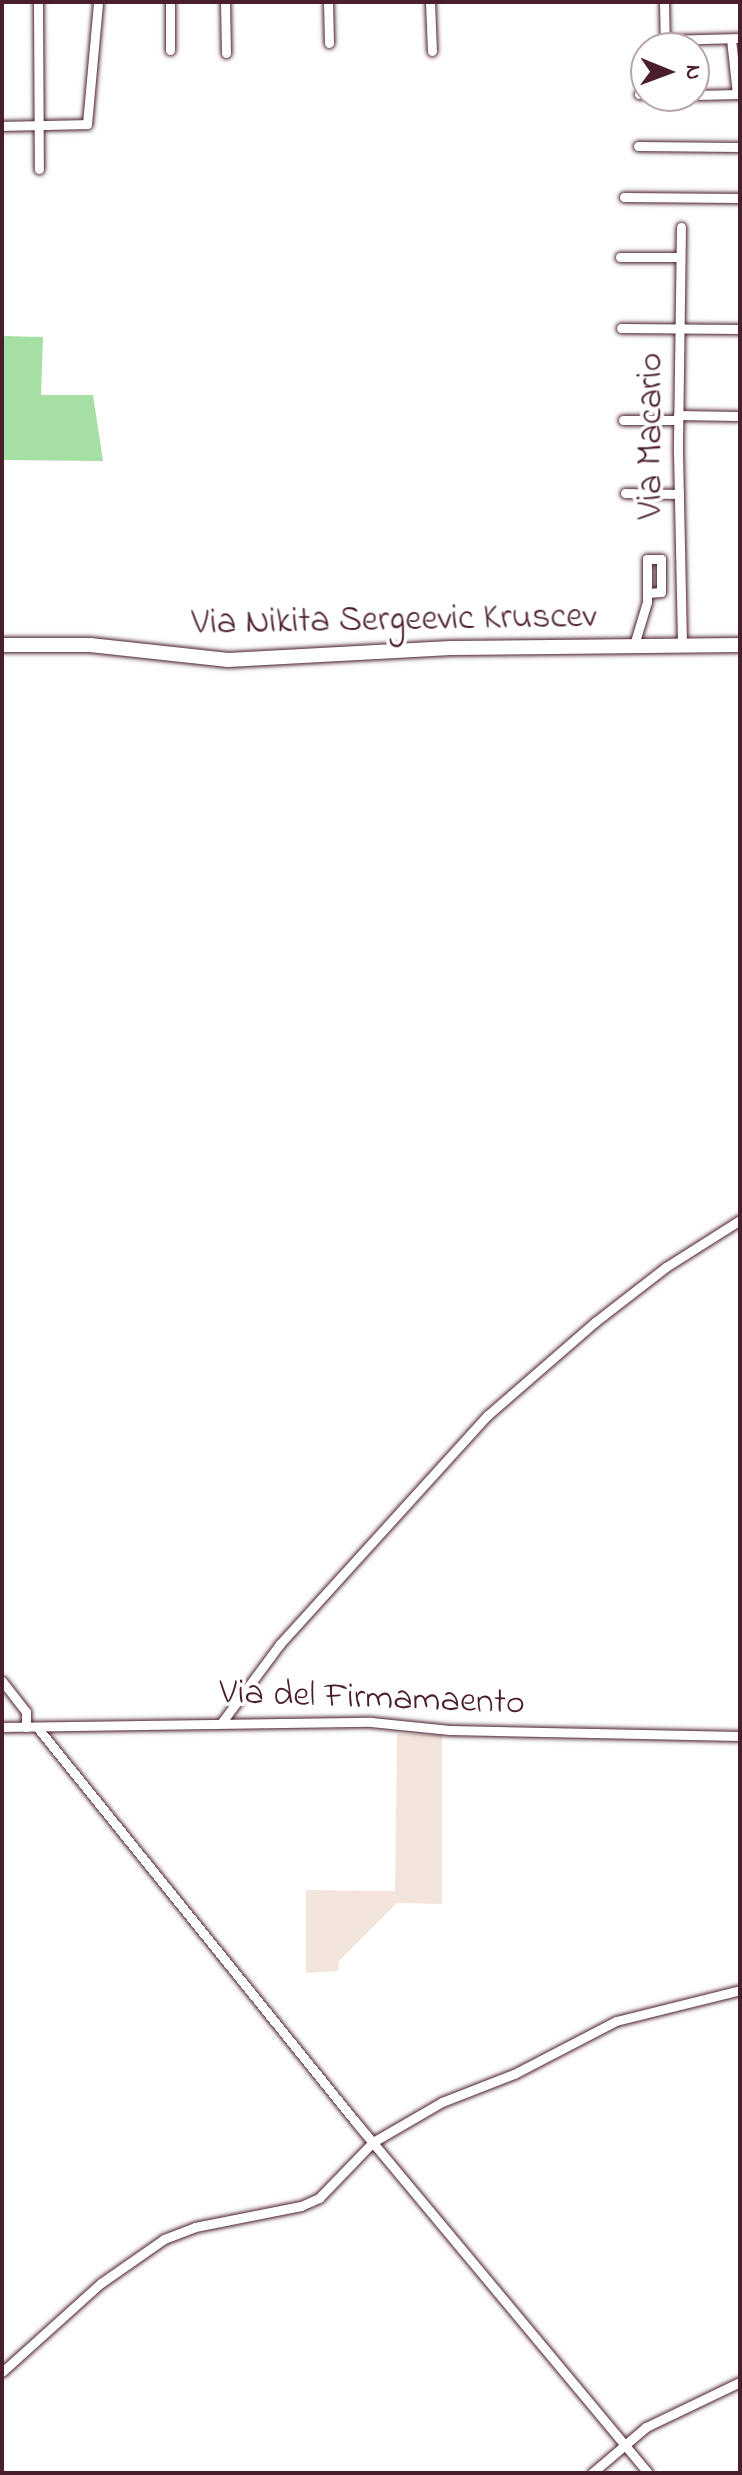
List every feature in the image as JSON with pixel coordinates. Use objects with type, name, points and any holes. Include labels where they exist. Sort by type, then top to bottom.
[{"type":"main road","name":"Via Nikita Sergeevic Kruscev","points":[[2,645],[90,645],[228,660],[451,648],[740,645]]},
{"type":"street","points":[[38,2],[39,169]]},
{"type":"street","points":[[2,126],[87,124],[98,2]]},
{"type":"street","points":[[170,2],[170,50]]},
{"type":"street","points":[[225,2],[226,53]]},
{"type":"street","points":[[328,2],[329,43]]},
{"type":"street","points":[[430,2],[432,51]]},
{"type":"street","points":[[664,2],[665,32]]},
{"type":"street","points":[[710,40],[735,38],[738,94],[710,95]]},
{"type":"street","points":[[638,146],[740,147]]},
{"type":"street","points":[[624,197],[740,198]]},
{"type":"street","name":"Via Macario","points":[[681,227],[678,418],[682,645]]},
{"type":"street","points":[[620,257],[680,257]]},
{"type":"street","points":[[621,328],[740,329]]},
{"type":"street","points":[[623,420],[737,416]]},
{"type":"street","points":[[625,493],[679,494]]},
{"type":"street","points":[[634,645],[648,593],[647,559],[661,559],[661,592],[648,593]]},
{"type":"street","points":[[661,565],[681,564]]},
{"type":"street","points":[[222,1722],[280,1644],[488,1415],[654,1276],[740,1220]]},
{"type":"street","points":[[2,1681],[26,1712],[31,1727],[648,2473]]},
{"type":"street","name":"Via del Firmamaento","points":[[2,1727],[371,1722],[450,1730],[740,1736]]},
{"type":"street","points":[[2,2372],[101,2283],[154,2245],[195,2227],[301,2206],[319,2198],[373,2142],[442,2102],[514,2074],[616,2021],[740,1990]]},
{"type":"street","points":[[592,2473],[646,2427],[740,2382]]},
{"type":"shaded area","points":[[397,1734],[442,1735],[442,1904],[397,1903],[339,1961],[338,1971],[306,1973],[306,1890],[395,1891]]},
{"type":"green space","points":[[2,336],[43,337],[41,395],[93,395],[103,461],[2,460]]}]
